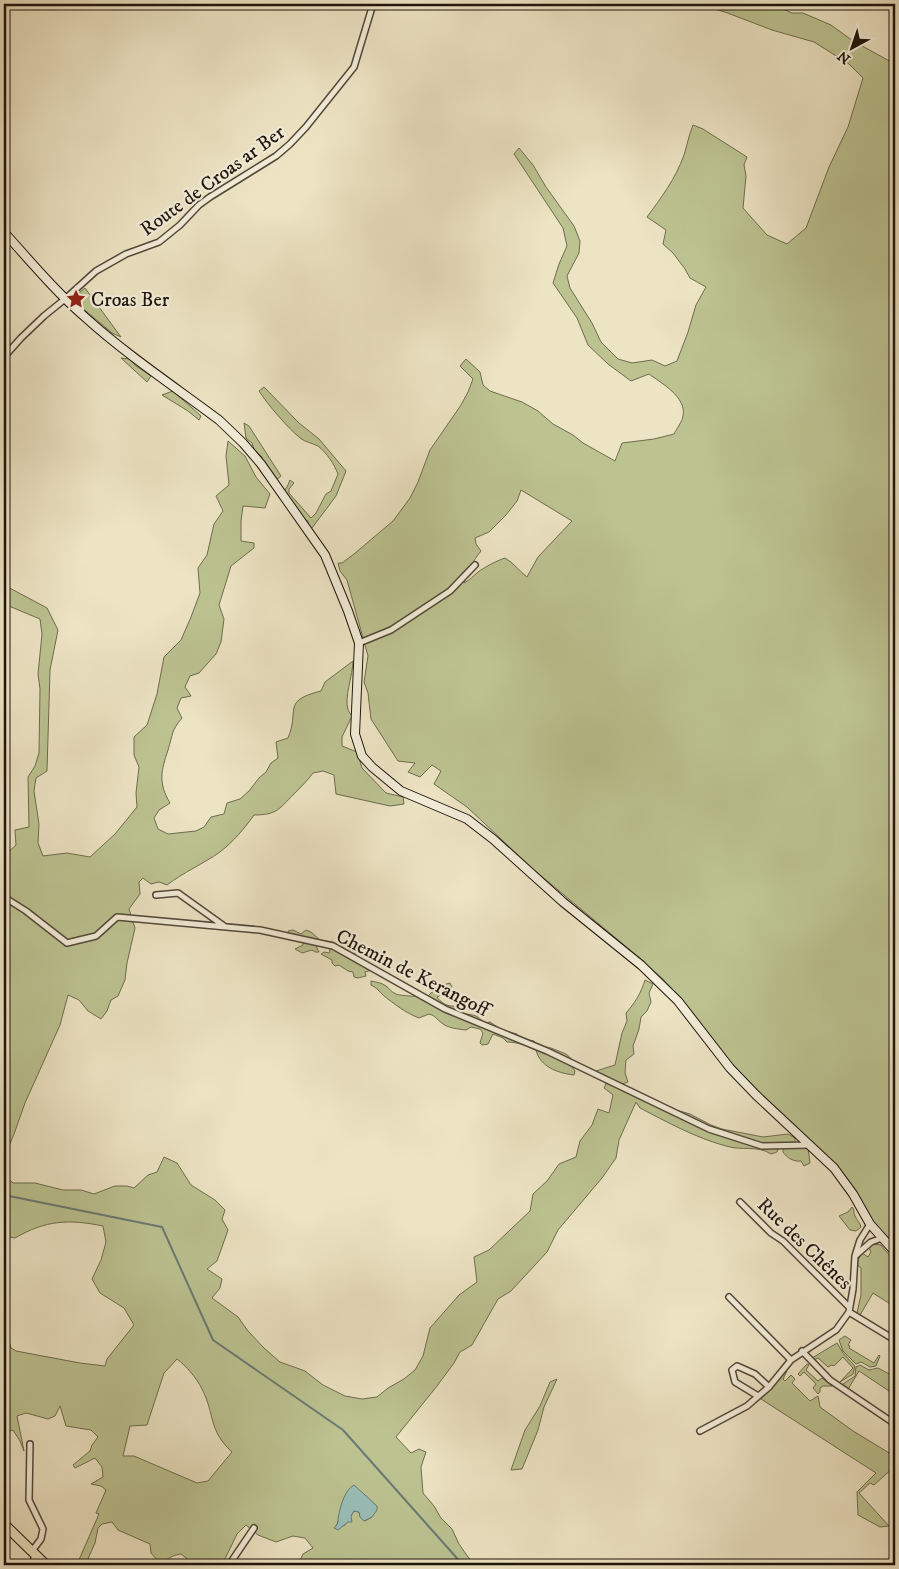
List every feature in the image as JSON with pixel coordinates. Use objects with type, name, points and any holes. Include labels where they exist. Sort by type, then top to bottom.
[{"type":"main road","points":[[4,1524],[46,1565]]},
{"type":"street","name":"Route de Croas ar Ber","points":[[4,357],[20,338],[96,271],[126,254],[159,242],[210,197],[276,156],[290,144],[354,67],[373,4]]},
{"type":"street","points":[[4,232],[65,299],[108,337],[219,420],[249,450],[326,555],[359,643],[355,734],[362,756],[372,767],[401,791],[467,819],[493,839],[678,1001],[730,1068],[834,1168],[853,1194],[870,1224],[895,1252]]},
{"type":"street","points":[[359,643],[391,630],[450,591],[475,565]]},
{"type":"street","points":[[156,895],[178,893],[224,926]]},
{"type":"street","name":"Chemin de Kerangoff","points":[[4,897],[26,911],[67,943],[96,936],[117,917],[260,930],[333,946],[445,1009],[546,1051],[709,1129],[762,1146],[810,1145]]},
{"type":"street","name":"Rue des Chênes","points":[[740,1202],[771,1233],[783,1241],[849,1310],[895,1340]]},
{"type":"street","points":[[870,1224],[895,1246]]},
{"type":"street","points":[[700,1432],[747,1406],[769,1387],[790,1360],[836,1330],[849,1310],[853,1290],[855,1256],[860,1240],[870,1224]]},
{"type":"street","points":[[855,1256],[872,1242],[882,1238]]},
{"type":"street","points":[[729,1297],[790,1360]]},
{"type":"street","points":[[802,1351],[830,1380],[895,1424]]},
{"type":"street","points":[[758,1396],[736,1382],[732,1370],[737,1366],[754,1374],[769,1387]]},
{"type":"street","points":[[30,1444],[29,1500],[43,1529],[34,1553],[32,1565]]},
{"type":"street","points":[[229,1565],[254,1528]]},
{"type":"green space","points":[[721,4],[772,4],[792,13],[803,13],[831,25],[853,41],[895,64],[895,1244],[872,1221],[854,1192],[732,1067],[691,1011],[663,979],[534,870],[467,807],[434,784],[441,771],[432,765],[420,777],[408,772],[415,763],[398,761],[371,719],[368,693],[364,682],[368,656],[347,580],[340,571],[338,563],[342,563],[354,554],[393,521],[410,498],[430,450],[468,392],[473,379],[460,366],[466,359],[480,372],[483,385],[490,391],[522,402],[538,411],[553,424],[615,461],[622,443],[654,439],[674,434],[681,423],[683,409],[672,391],[649,374],[631,381],[608,364],[588,345],[577,318],[553,283],[567,246],[563,228],[514,154],[519,148],[533,165],[574,226],[580,241],[579,253],[567,276],[570,288],[592,323],[601,342],[618,359],[632,363],[652,360],[665,366],[677,361],[696,305],[706,287],[690,278],[673,253],[663,244],[666,230],[647,217],[677,172],[693,125],[703,129],[747,157],[744,165],[746,176],[743,208],[767,235],[787,244],[806,228],[829,167],[848,127],[863,78],[849,64],[814,42],[772,30],[714,9]],"holes":[[[521,490],[572,521],[538,557],[527,577],[505,558],[484,568],[464,583],[471,566],[481,551],[476,544],[475,538],[489,532],[506,515],[517,501]]]},
{"type":"green space","points":[[85,288],[121,337],[112,333],[74,301],[74,297]]},
{"type":"green space","points":[[121,358],[130,359],[136,366],[151,376],[147,382]]},
{"type":"green space","points":[[264,387],[299,423],[319,439],[346,471],[336,496],[312,528],[309,527],[308,521],[302,518],[298,509],[284,491],[290,480],[294,483],[289,489],[289,493],[311,518],[316,513],[326,494],[331,491],[338,474],[330,459],[318,446],[300,438],[278,416],[259,391]]},
{"type":"green space","points":[[173,391],[201,416],[199,420],[162,395]]},
{"type":"green space","points":[[244,423],[249,426],[281,476],[276,480],[263,462],[262,457],[254,449],[252,443],[246,438]]},
{"type":"green space","points":[[228,441],[245,456],[256,477],[270,494],[265,508],[243,506],[241,541],[254,543],[254,548],[231,566],[219,605],[224,619],[221,642],[216,654],[199,673],[190,676],[185,687],[191,696],[181,698],[177,708],[182,718],[173,733],[162,777],[166,796],[170,803],[159,810],[154,818],[158,829],[168,834],[196,831],[204,827],[211,817],[224,814],[227,803],[240,799],[266,772],[271,763],[278,758],[276,742],[288,738],[296,703],[309,695],[321,691],[325,682],[353,661],[347,699],[348,710],[352,716],[342,737],[342,746],[357,752],[362,768],[386,793],[403,797],[404,804],[390,806],[336,794],[334,775],[323,771],[313,773],[285,804],[268,814],[254,815],[243,830],[214,856],[167,885],[159,882],[151,884],[143,878],[139,882],[140,894],[129,909],[135,928],[125,980],[118,996],[111,1000],[107,1011],[101,1019],[88,1011],[79,1000],[68,995],[60,1025],[25,1103],[4,1158],[4,856],[16,845],[15,830],[29,827],[28,777],[35,766],[39,753],[40,689],[38,674],[42,634],[40,619],[4,604],[4,585],[47,608],[58,630],[50,670],[47,771],[36,778],[34,791],[39,824],[38,843],[43,856],[67,853],[90,857],[115,834],[137,807],[136,793],[139,767],[134,755],[134,737],[147,725],[157,694],[164,657],[181,640],[200,593],[198,568],[207,555],[214,524],[223,511],[216,496],[229,485],[226,456]]},
{"type":"green space","points":[[293,930],[301,934],[306,930],[320,940],[333,942],[346,949],[352,949],[358,958],[372,970],[365,972],[366,976],[354,977],[353,972],[339,965],[335,966],[332,960],[321,954],[324,952],[329,953],[330,951],[329,947],[319,944],[316,946],[319,952],[312,950],[302,953],[295,949],[303,945],[303,942],[290,938],[288,931]]},
{"type":"green space","points":[[645,980],[653,984],[649,993],[651,1002],[647,1011],[641,1017],[633,1046],[634,1054],[626,1060],[625,1073],[628,1082],[622,1084],[673,1109],[690,1114],[722,1129],[763,1137],[788,1134],[795,1138],[795,1142],[802,1148],[808,1148],[810,1163],[804,1166],[801,1161],[791,1159],[783,1152],[783,1148],[771,1154],[761,1150],[715,1143],[661,1119],[640,1108],[636,1102],[619,1140],[616,1158],[602,1178],[558,1230],[547,1252],[511,1291],[498,1299],[472,1345],[460,1352],[437,1386],[396,1437],[411,1453],[419,1449],[426,1452],[421,1467],[423,1493],[441,1518],[452,1529],[468,1557],[477,1565],[298,1565],[303,1554],[313,1548],[305,1538],[293,1536],[276,1542],[258,1535],[246,1525],[237,1534],[222,1565],[195,1565],[181,1554],[175,1555],[161,1565],[153,1565],[158,1561],[151,1553],[150,1544],[118,1530],[112,1522],[102,1524],[98,1528],[95,1543],[87,1561],[78,1562],[99,1514],[96,1513],[106,1490],[101,1486],[91,1484],[103,1477],[102,1467],[95,1458],[75,1468],[73,1465],[90,1451],[98,1437],[91,1430],[66,1426],[60,1406],[55,1416],[48,1419],[26,1413],[17,1416],[24,1451],[13,1430],[4,1433],[4,1326],[11,1348],[16,1351],[105,1366],[107,1359],[134,1325],[124,1308],[100,1293],[92,1279],[101,1260],[106,1242],[103,1226],[79,1222],[48,1224],[15,1238],[4,1236],[4,1175],[13,1183],[35,1183],[63,1190],[81,1190],[94,1194],[115,1186],[134,1188],[148,1175],[157,1172],[164,1157],[177,1163],[191,1185],[215,1200],[225,1210],[222,1219],[228,1230],[217,1261],[207,1269],[222,1279],[220,1288],[212,1298],[238,1317],[248,1331],[280,1362],[305,1371],[323,1385],[345,1396],[362,1399],[377,1397],[415,1370],[423,1356],[430,1328],[459,1295],[477,1282],[474,1257],[489,1250],[530,1211],[533,1194],[547,1181],[559,1164],[576,1157],[580,1141],[592,1125],[598,1109],[609,1113],[613,1095],[604,1088],[606,1084],[596,1071],[615,1065],[622,1033],[627,1021],[626,1013],[637,998]],"holes":[[[177,1359],[191,1372],[200,1385],[215,1429],[224,1444],[232,1452],[208,1481],[197,1483],[134,1456],[123,1456],[130,1426],[147,1425],[164,1373]],[[354,1485],[372,1517],[365,1521],[360,1517],[359,1512],[354,1511],[345,1525],[334,1528],[339,1520],[344,1500]]]},
{"type":"green space","points":[[371,981],[384,985],[396,994],[417,996],[428,996],[432,992],[439,991],[443,985],[450,983],[452,987],[437,997],[442,1002],[449,1006],[455,1006],[459,1011],[476,1016],[484,1022],[490,1022],[504,1031],[517,1034],[518,1038],[534,1041],[539,1046],[566,1054],[575,1062],[572,1067],[575,1071],[574,1075],[550,1068],[541,1061],[536,1050],[507,1042],[493,1034],[488,1044],[482,1045],[480,1043],[483,1033],[480,1029],[471,1027],[466,1030],[450,1027],[429,1014],[419,1018],[414,1016],[383,995],[371,985]]},
{"type":"green space","points":[[852,1207],[861,1227],[856,1231],[850,1230],[839,1216],[848,1212]]},
{"type":"green space","points":[[873,1244],[881,1245],[895,1262],[895,1307],[873,1293],[860,1315],[857,1313],[861,1295],[861,1268],[856,1264],[862,1253],[868,1257],[871,1252],[869,1248]]},
{"type":"green space","points":[[845,1336],[851,1340],[848,1345],[850,1346],[849,1348],[874,1363],[879,1355],[876,1366],[870,1367],[861,1362],[856,1364],[843,1351],[839,1340]]},
{"type":"green space","points":[[837,1343],[855,1366],[853,1374],[840,1382],[853,1368],[843,1357],[834,1366],[828,1367],[818,1358],[814,1360],[812,1358]]},
{"type":"green space","points":[[807,1364],[809,1365],[806,1370],[818,1381],[822,1378],[832,1386],[823,1386],[818,1394],[813,1388],[816,1384],[804,1372],[800,1376],[798,1374]]},
{"type":"green space","points":[[860,1365],[869,1370],[878,1368],[895,1377],[895,1395],[859,1371],[847,1391],[840,1386],[855,1376],[856,1367]]},
{"type":"green space","points":[[786,1370],[783,1379],[785,1381],[791,1375],[795,1379],[792,1383],[810,1401],[818,1396],[820,1407],[853,1431],[891,1454],[893,1450],[895,1452],[895,1466],[874,1485],[870,1483],[859,1493],[889,1526],[880,1527],[858,1515],[857,1492],[876,1473],[761,1399],[762,1395],[772,1388]]},
{"type":"green space","points":[[557,1379],[544,1407],[538,1430],[522,1469],[511,1470],[525,1430],[540,1406],[550,1382]]},
{"type":"water","points":[[354,1485],[377,1506],[377,1510],[372,1517],[364,1521],[360,1517],[359,1512],[354,1511],[351,1516],[352,1522],[348,1522],[338,1530],[334,1528],[338,1523],[342,1502],[348,1490]]},
{"type":"waterway","points":[[4,1195],[162,1227],[213,1340],[343,1430],[463,1565]]},
{"type":"place","name":"Croas Ber","points":[[76,299]]}]
